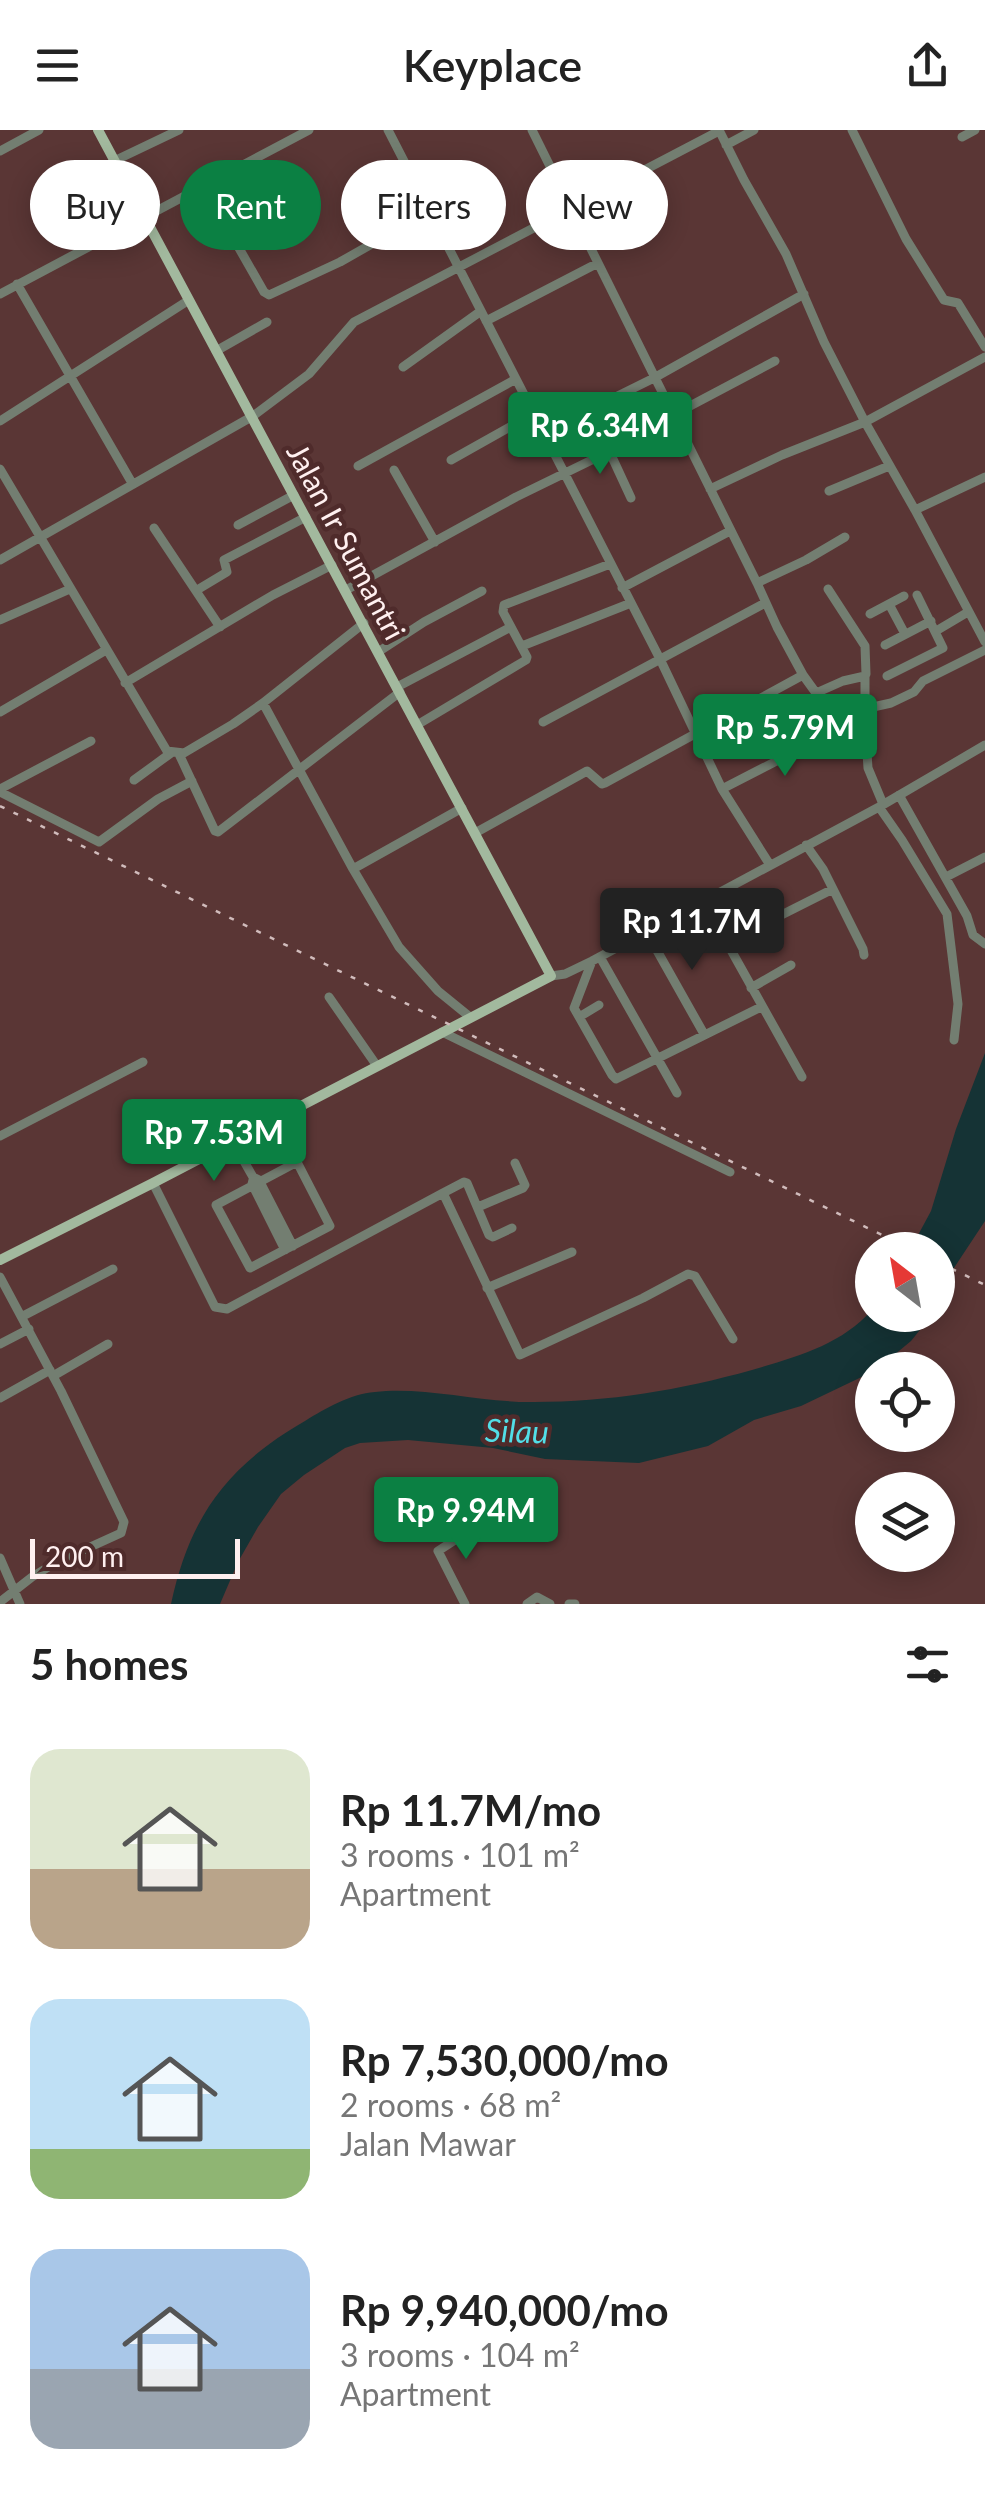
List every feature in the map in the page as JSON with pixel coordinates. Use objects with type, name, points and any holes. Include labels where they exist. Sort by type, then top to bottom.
[{"type":"main road","name":"Jalan Ir Sumantri","points":[[98,130],[113,160]]},
{"type":"main road","name":"Jalan Ir Sumantri","points":[[160,247],[551,976]]},
{"type":"main road","points":[[0,1260],[551,976]]},
{"type":"street","points":[[0,151],[39,130]]},
{"type":"street","points":[[116,160],[179,130]]},
{"type":"street","points":[[247,160],[294,133],[309,130]]},
{"type":"street","points":[[388,130],[404,160]]},
{"type":"street","points":[[532,130],[547,160]]},
{"type":"street","points":[[726,145],[754,130]]},
{"type":"street","points":[[852,130],[906,238],[944,300],[959,304],[985,346]]},
{"type":"street","points":[[962,137],[975,130]]},
{"type":"street","points":[[663,160],[719,131],[786,254],[824,342],[865,422],[916,510],[985,646],[923,681],[914,692],[890,703],[865,708]]},
{"type":"street","points":[[0,560],[253,416],[309,374],[354,322],[526,232]]},
{"type":"street","points":[[0,294],[82,250]]},
{"type":"street","points":[[240,250],[269,295],[361,250]]},
{"type":"street","points":[[451,250],[722,788],[770,865]]},
{"type":"street","points":[[591,250],[802,674],[816,693],[865,676]]},
{"type":"street","points":[[403,367],[484,316],[598,264]]},
{"type":"street","points":[[18,284],[132,483]]},
{"type":"street","points":[[543,433],[654,378],[804,294]]},
{"type":"street","points":[[0,421],[189,300]]},
{"type":"street","points":[[216,351],[267,322]]},
{"type":"street","points":[[710,489],[865,422],[985,357]]},
{"type":"street","points":[[673,415],[775,361]]},
{"type":"street","points":[[358,466],[516,379]]},
{"type":"street","points":[[451,460],[533,414]]},
{"type":"street","points":[[346,590],[564,473],[608,454],[631,498]]},
{"type":"street","points":[[829,491],[889,466]]},
{"type":"street","points":[[0,469],[164,747],[175,753],[214,831],[218,832],[398,690],[512,627]]},
{"type":"street","points":[[394,470],[435,542]]},
{"type":"street","points":[[916,510],[985,476]]},
{"type":"street","points":[[238,525],[294,495]]},
{"type":"street","points":[[197,590],[227,572],[224,560],[306,517]]},
{"type":"street","points":[[154,528],[220,627]]},
{"type":"street","points":[[622,588],[730,530]]},
{"type":"street","points":[[758,583],[846,536]]},
{"type":"street","points":[[417,725],[526,660],[503,612],[504,605],[610,564]]},
{"type":"street","points":[[125,683],[273,595],[332,565]]},
{"type":"street","points":[[0,620],[70,589]]},
{"type":"street","points":[[828,590],[865,646],[868,768],[881,806],[949,921],[958,1004],[954,1040]]},
{"type":"street","points":[[378,652],[482,591]]},
{"type":"street","points":[[887,676],[943,648],[917,595]]},
{"type":"street","points":[[870,614],[904,596]]},
{"type":"street","points":[[522,646],[631,603]]},
{"type":"street","points":[[543,722],[765,603]]},
{"type":"street","points":[[889,604],[905,634]]},
{"type":"street","points":[[884,645],[968,612]]},
{"type":"street","points":[[134,780],[263,704],[364,623]]},
{"type":"street","points":[[0,712],[106,650]]},
{"type":"street","points":[[475,833],[587,771],[606,783],[802,674]]},
{"type":"street","points":[[263,704],[399,948],[438,991],[470,1018]]},
{"type":"street","points":[[722,788],[829,734]]},
{"type":"street","points":[[0,790],[91,741]]},
{"type":"street","points":[[551,976],[566,974],[596,959],[985,746]]},
{"type":"street","points":[[0,790],[98,842],[158,799],[192,782]]},
{"type":"street","points":[[898,795],[946,877],[973,934],[985,944]]},
{"type":"street","points":[[353,869],[462,808]]},
{"type":"street","points":[[806,845],[833,889],[864,955]]},
{"type":"street","points":[[946,877],[985,857]]},
{"type":"street","points":[[726,943],[833,889]]},
{"type":"street","points":[[703,900],[802,1077]]},
{"type":"street","points":[[646,932],[704,1034]]},
{"type":"street","points":[[596,959],[574,1004],[613,1078],[761,1007]]},
{"type":"street","points":[[596,959],[677,1093]]},
{"type":"street","points":[[750,988],[792,965]]},
{"type":"street","points":[[329,997],[377,1066]]},
{"type":"street","points":[[579,1017],[599,1005]]},
{"type":"street","points":[[442,1032],[730,1172]]},
{"type":"street","points":[[0,1136],[143,1062]]},
{"type":"street","points":[[233,1142],[289,1248]]},
{"type":"street","points":[[297,1162],[330,1224],[328,1229],[250,1268],[216,1208],[255,1180],[297,1162]]},
{"type":"street","points":[[478,1208],[525,1185],[516,1163]]},
{"type":"street","points":[[154,1183],[216,1307],[224,1310],[464,1182],[489,1236],[512,1228]]},
{"type":"street","points":[[444,1193],[520,1355],[688,1274],[695,1276],[733,1339]]},
{"type":"street","points":[[487,1288],[572,1252]]},
{"type":"street","points":[[22,1316],[113,1268]]},
{"type":"street","points":[[0,1276],[52,1373],[122,1516],[124,1528],[111,1538],[55,1563],[0,1602]]},
{"type":"street","points":[[0,1344],[29,1328]]},
{"type":"street","points":[[0,1398],[108,1344]]},
{"type":"street","points":[[466,1604],[438,1551],[458,1538],[487,1528]]},
{"type":"street","points":[[0,1558],[20,1604]]},
{"type":"street","points":[[528,1604],[538,1597],[550,1604]]},
{"type":"water","points":[[985,1053],[985,1221],[955,1266],[955,1232],[920,1232],[931,1211]]},
{"type":"water","name":"Silau","points":[[855,1326],[855,1332],[918,1332],[898,1352],[855,1352],[855,1380],[801,1406],[754,1420],[708,1446],[639,1463],[545,1459],[493,1448],[408,1440],[360,1443],[345,1448],[281,1494],[238,1562],[220,1604],[171,1604],[201,1519],[233,1475],[278,1438],[347,1399],[394,1391],[534,1402],[644,1394],[769,1365],[801,1355]]},
{"type":"railway","points":[[0,806],[876,1232]]},
{"type":"railway","points":[[955,1270],[985,1285]]}]
